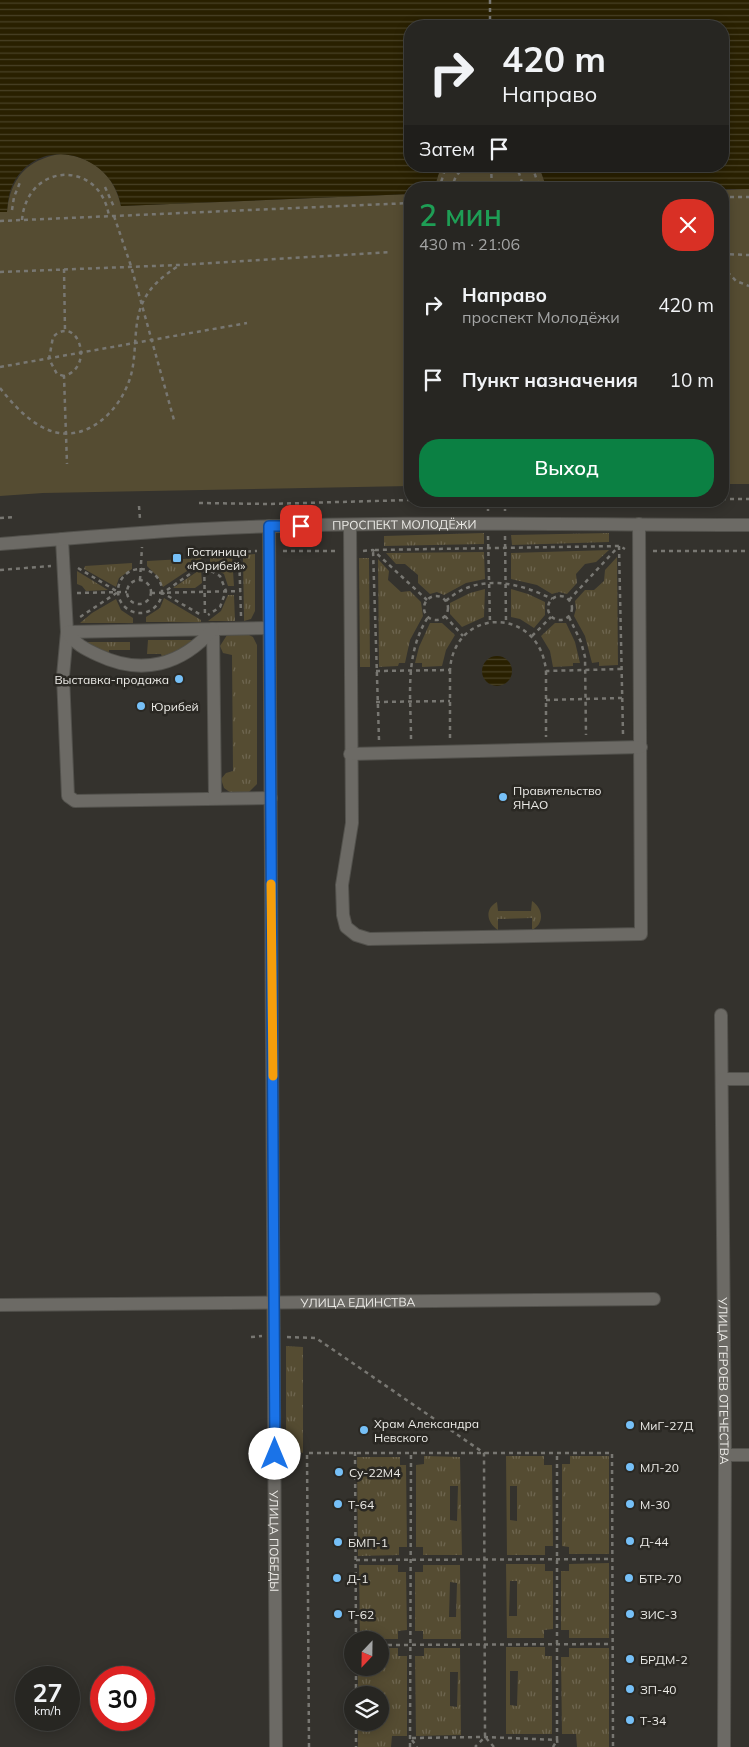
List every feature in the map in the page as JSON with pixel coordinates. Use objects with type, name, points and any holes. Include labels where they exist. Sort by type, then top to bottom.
[{"type":"street","name":"ПРОСПЕКТ МОЛОДЁЖИ","points":[[0,544],[269,526],[505,523],[749,525]]},
{"type":"street","points":[[350,525],[350,754],[352,823],[342,886],[343,915],[346,927],[356,935],[369,939],[641,934],[640,524]]},
{"type":"street","name":"УЛИЦА ПОБЕДЫ","points":[[269,526],[276,1747]]},
{"type":"street","points":[[62,539],[67,632],[63,676],[66,790],[68,796],[74,801],[271,798]]},
{"type":"street","points":[[67,632],[209,627],[269,628]]},
{"type":"street","points":[[67,632],[81,647],[108,660],[121,663],[155,664],[167,662],[191,650],[209,627]]},
{"type":"street","points":[[209,627],[215,798]]},
{"type":"street","points":[[350,754],[641,747]]},
{"type":"street","name":"УЛИЦА ГЕРОЕВ ОТЕЧЕСТВА","points":[[722,1015],[725,1455],[724,1747]]},
{"type":"street","points":[[722,1080],[749,1079]]},
{"type":"street","name":"УЛИЦА ЕДИНСТВА","points":[[0,1305],[654,1299]]},
{"type":"street","points":[[725,1455],[749,1455]]},
{"type":"path","points":[[490,0],[490,20]]},
{"type":"path","points":[[22,220],[26,201],[37,185],[54,176],[64,174],[83,178],[92,183],[104,198],[109,216]]},
{"type":"path","points":[[12,210],[14,197],[21,180]]},
{"type":"path","points":[[105,187],[114,207]]},
{"type":"path","points":[[729,197],[749,197]]},
{"type":"path","points":[[0,221],[404,203]]},
{"type":"path","points":[[114,216],[131,266],[174,420]]},
{"type":"path","points":[[0,272],[179,265],[391,252]]},
{"type":"path","points":[[729,254],[749,255]]},
{"type":"path","points":[[0,388],[28,419],[44,428],[66,432],[92,427],[104,420],[116,408],[131,374],[141,306],[149,290],[158,280],[179,265]]},
{"type":"path","points":[[64,269],[64,331]]},
{"type":"path","points":[[729,274],[736,281],[749,286]]},
{"type":"path","points":[[0,367],[82,354],[247,323]]},
{"type":"path","points":[[58,332],[71,332],[76,336],[82,354],[79,366],[73,374],[64,376],[57,374],[49,359],[53,337],[58,332]]},
{"type":"path","points":[[64,376],[67,464]]},
{"type":"path","points":[[729,499],[749,499]]},
{"type":"path","points":[[199,503],[268,504],[404,500]]},
{"type":"path","points":[[0,518],[14,517]]},
{"type":"path","points":[[488,533],[490,622]]},
{"type":"path","points":[[505,533],[506,622]]},
{"type":"path","points":[[240,624],[239,552],[619,546]]},
{"type":"path","points":[[569,600],[619,546]]},
{"type":"path","points":[[619,546],[622,736]]},
{"type":"path","points":[[373,550],[427,600]]},
{"type":"path","points":[[373,550],[377,740],[386,740]]},
{"type":"path","points":[[657,551],[749,551]]},
{"type":"path","points":[[204,553],[205,616],[209,627]]},
{"type":"path","points":[[0,570],[72,564],[118,592],[124,607],[140,613],[156,606],[161,592],[155,576],[140,570],[124,576],[118,592],[75,621]]},
{"type":"path","points":[[204,565],[220,576],[226,591],[220,607],[205,616]]},
{"type":"path","points":[[166,591],[204,565]]},
{"type":"path","points":[[140,580],[147,583],[151,593],[148,600],[141,604],[133,602],[127,592],[130,585],[140,580]]},
{"type":"path","points":[[446,601],[464,589],[489,583],[506,583],[533,590],[552,599]]},
{"type":"path","points":[[151,593],[166,591],[240,591]]},
{"type":"path","points":[[73,593],[127,592]]},
{"type":"path","points":[[161,592],[205,616]]},
{"type":"path","points":[[435,596],[446,601],[448,608],[445,616],[435,620],[428,617],[424,606],[427,600],[435,596]]},
{"type":"path","points":[[551,617],[548,606],[552,599],[559,596],[569,600],[572,608],[569,617],[581,642],[585,670],[586,736]]},
{"type":"path","points":[[445,616],[463,636]]},
{"type":"path","points":[[403,740],[412,739],[410,671],[415,642],[428,617]]},
{"type":"path","points":[[551,617],[559,620],[569,617]]},
{"type":"path","points":[[532,636],[551,617]]},
{"type":"path","points":[[450,739],[450,670],[455,648],[463,636],[476,627],[490,622],[506,622],[519,626],[532,636],[543,654],[546,671],[546,737],[537,737]]},
{"type":"path","points":[[546,671],[622,669]]},
{"type":"path","points":[[376,671],[450,670]]},
{"type":"path","points":[[546,700],[622,698]]},
{"type":"path","points":[[376,702],[450,701]]},
{"type":"path","points":[[440,739],[460,738]]},
{"type":"path","points":[[251,1336],[316,1338],[484,1453]]},
{"type":"path","points":[[308,1747],[307,1452],[612,1453],[613,1747]]},
{"type":"path","points":[[355,1452],[356,1631]]},
{"type":"path","points":[[410,1747],[412,1738],[411,1452]]},
{"type":"path","points":[[475,1747],[484,1737],[484,1453]]},
{"type":"path","points":[[557,1453],[558,1747]]},
{"type":"path","points":[[356,1560],[612,1559]]},
{"type":"path","points":[[389,1644],[612,1644]]},
{"type":"path","points":[[356,1731],[356,1747]]},
{"type":"path","points":[[412,1738],[484,1737],[557,1740]]},
{"type":"path","points":[[484,1737],[494,1747]]},
{"type":"path","points":[[412,1738],[417,1747]]},
{"type":"path","points":[[553,1747],[557,1740]]},
{"type":"green space","points":[[61,154],[83,159],[93,164],[108,177],[118,195],[121,206],[404,194],[404,486],[43,493],[0,496],[0,212],[7,212],[12,190],[22,172],[49,157]]},
{"type":"green space","points":[[439,172],[541,172],[545,182],[436,182]]},
{"type":"green space","points":[[749,189],[749,484],[729,484],[729,190]]},
{"type":"green space","points":[[484,533],[484,544],[384,546],[384,536]]},
{"type":"green space","points":[[609,533],[609,542],[512,545],[511,535]]},
{"type":"green space","points":[[609,550],[596,562],[585,564],[576,574],[577,583],[567,594],[559,592],[552,594],[537,585],[511,579],[511,553]]},
{"type":"green space","points":[[484,552],[485,579],[466,583],[444,595],[437,592],[430,594],[418,583],[418,575],[405,564],[396,564],[386,553]]},
{"type":"green space","points":[[255,554],[255,611],[251,619],[244,621],[243,555]]},
{"type":"green space","points":[[232,556],[234,586],[228,586],[224,574],[210,566],[210,557]]},
{"type":"green space","points":[[617,557],[618,665],[599,666],[599,662],[592,663],[585,636],[574,616],[576,609],[575,601],[585,590],[594,590],[604,581],[605,570]]},
{"type":"green space","points":[[202,558],[196,565],[163,587],[158,577],[147,566],[147,561]]},
{"type":"green space","points":[[359,558],[369,558],[370,667],[360,667]]},
{"type":"green space","points":[[378,559],[389,571],[388,580],[401,592],[410,591],[421,602],[423,616],[410,640],[405,663],[399,663],[398,666],[379,667]]},
{"type":"green space","points":[[132,563],[132,569],[119,578],[116,587],[84,569],[85,566]]},
{"type":"green space","points":[[201,569],[202,583],[195,588],[173,588]]},
{"type":"green space","points":[[77,571],[108,590],[86,591],[77,584]]},
{"type":"green space","points":[[485,589],[484,617],[462,627],[450,614],[450,603],[470,593]]},
{"type":"green space","points":[[511,589],[545,602],[545,615],[534,628],[520,619],[511,617]]},
{"type":"green space","points":[[228,595],[234,595],[235,621],[208,621],[221,611]]},
{"type":"green space","points":[[164,598],[201,620],[201,622],[146,622],[146,617],[160,608]]},
{"type":"green space","points":[[116,599],[121,610],[133,618],[133,623],[80,623],[92,613]]},
{"type":"green space","points":[[430,623],[442,623],[455,635],[446,650],[442,666],[422,667],[422,663],[415,663],[419,647]]},
{"type":"green space","points":[[555,623],[566,623],[575,642],[580,663],[573,663],[573,666],[553,667],[550,651],[541,636]]},
{"type":"green space","points":[[245,633],[253,637],[257,645],[257,784],[248,793],[231,793],[224,788],[221,779],[226,773],[233,771],[232,655],[223,653],[220,646],[227,635]]},
{"type":"green space","points":[[148,640],[197,640],[177,652],[162,657],[161,654],[147,654]]},
{"type":"green space","points":[[83,642],[130,642],[130,650],[109,650],[109,656]]},
{"type":"green space","points":[[532,901],[540,912],[541,920],[532,930],[532,918],[498,919],[498,930],[489,920],[490,908],[497,902],[498,911],[531,911]]},
{"type":"green space","points":[[286,1346],[303,1347],[303,1453],[292,1449],[286,1438]]},
{"type":"green space","points":[[424,1456],[460,1457],[462,1555],[423,1555],[423,1547],[416,1547],[416,1465],[424,1464]],"holes":[[[450,1486],[458,1486],[457,1521],[450,1520]]]},
{"type":"green space","points":[[506,1456],[544,1456],[544,1465],[552,1465],[553,1546],[545,1546],[545,1555],[507,1555]],"holes":[[[510,1486],[517,1486],[517,1521],[510,1520]]]},
{"type":"green space","points":[[570,1456],[609,1456],[609,1554],[569,1554],[569,1547],[562,1546],[562,1464],[570,1464]]},
{"type":"green space","points":[[357,1457],[400,1457],[400,1465],[406,1465],[407,1547],[399,1547],[399,1555],[358,1556]]},
{"type":"green space","points":[[609,1563],[609,1638],[569,1638],[569,1630],[561,1630],[561,1571],[569,1571],[569,1564]]},
{"type":"green space","points":[[506,1564],[545,1564],[545,1571],[553,1571],[553,1629],[544,1630],[544,1638],[507,1638]],"holes":[[[510,1581],[517,1581],[517,1616],[509,1616]]]},
{"type":"green space","points":[[359,1565],[398,1565],[398,1572],[406,1572],[407,1630],[398,1631],[398,1639],[389,1639],[389,1631],[360,1631]]},
{"type":"green space","points":[[423,1565],[460,1565],[461,1639],[423,1639],[423,1631],[415,1631],[415,1572],[423,1572]],"holes":[[[450,1582],[457,1583],[456,1617],[449,1617]]]},
{"type":"green space","points":[[506,1647],[545,1647],[545,1656],[552,1656],[552,1734],[506,1734]],"holes":[[[510,1671],[518,1671],[517,1706],[510,1705]]]},
{"type":"green space","points":[[389,1648],[398,1648],[398,1656],[407,1656],[407,1736],[392,1736],[391,1747],[358,1747],[358,1731],[389,1731],[389,1686],[358,1686],[358,1676],[389,1676]]},
{"type":"green space","points":[[424,1648],[460,1648],[461,1735],[416,1736],[415,1656],[424,1656]],"holes":[[[450,1672],[458,1672],[457,1707],[450,1706]]]},
{"type":"green space","points":[[569,1648],[609,1648],[609,1747],[577,1747],[576,1734],[562,1734],[561,1657],[569,1657]]},
{"type":"shaded area","points":[[0,0],[749,0],[749,189],[729,189],[729,182],[545,182],[541,172],[729,172],[729,20],[404,20],[404,172],[439,172],[436,182],[404,182],[404,194],[121,206],[115,188],[105,174],[91,163],[75,156],[58,154],[41,157],[26,167],[12,185],[7,212],[0,212]]},
{"type":"shaded area","points":[[497,656],[508,660],[512,671],[508,682],[497,686],[486,682],[482,671],[486,660]]},
{"type":"slow traffic","points":[[271,884],[273,1076]]},
{"type":"place","name":"Гостиница «Юрибей»","points":[[177,558]]},
{"type":"place","name":"Выставка-продажа","points":[[179,679]]},
{"type":"place","name":"Юрибей","points":[[141,706]]},
{"type":"place","name":"Правительство ЯНАО","points":[[503,797]]},
{"type":"place","name":"МиГ-27Д","points":[[630,1425]]},
{"type":"place","name":"Храм Александра Невского","points":[[364,1430]]},
{"type":"place","name":"МЛ-20","points":[[630,1467]]},
{"type":"place","name":"Су-22М4","points":[[339,1472]]},
{"type":"place","name":"Т-64","points":[[338,1504]]},
{"type":"place","name":"М-30","points":[[630,1504]]},
{"type":"place","name":"Д-44","points":[[630,1541]]},
{"type":"place","name":"БМП-1","points":[[338,1542]]},
{"type":"place","name":"Д-1","points":[[337,1578]]},
{"type":"place","name":"БТР-70","points":[[629,1578]]},
{"type":"place","name":"Т-62","points":[[338,1614]]},
{"type":"place","name":"ЗИС-3","points":[[630,1614]]},
{"type":"place","name":"БРДМ-2","points":[[630,1659]]},
{"type":"place","name":"ЗП-40","points":[[630,1689]]},
{"type":"place","name":"Т-34","points":[[630,1720]]},
{"type":"route","points":[[275,1454],[269,526],[301,526]]}]
